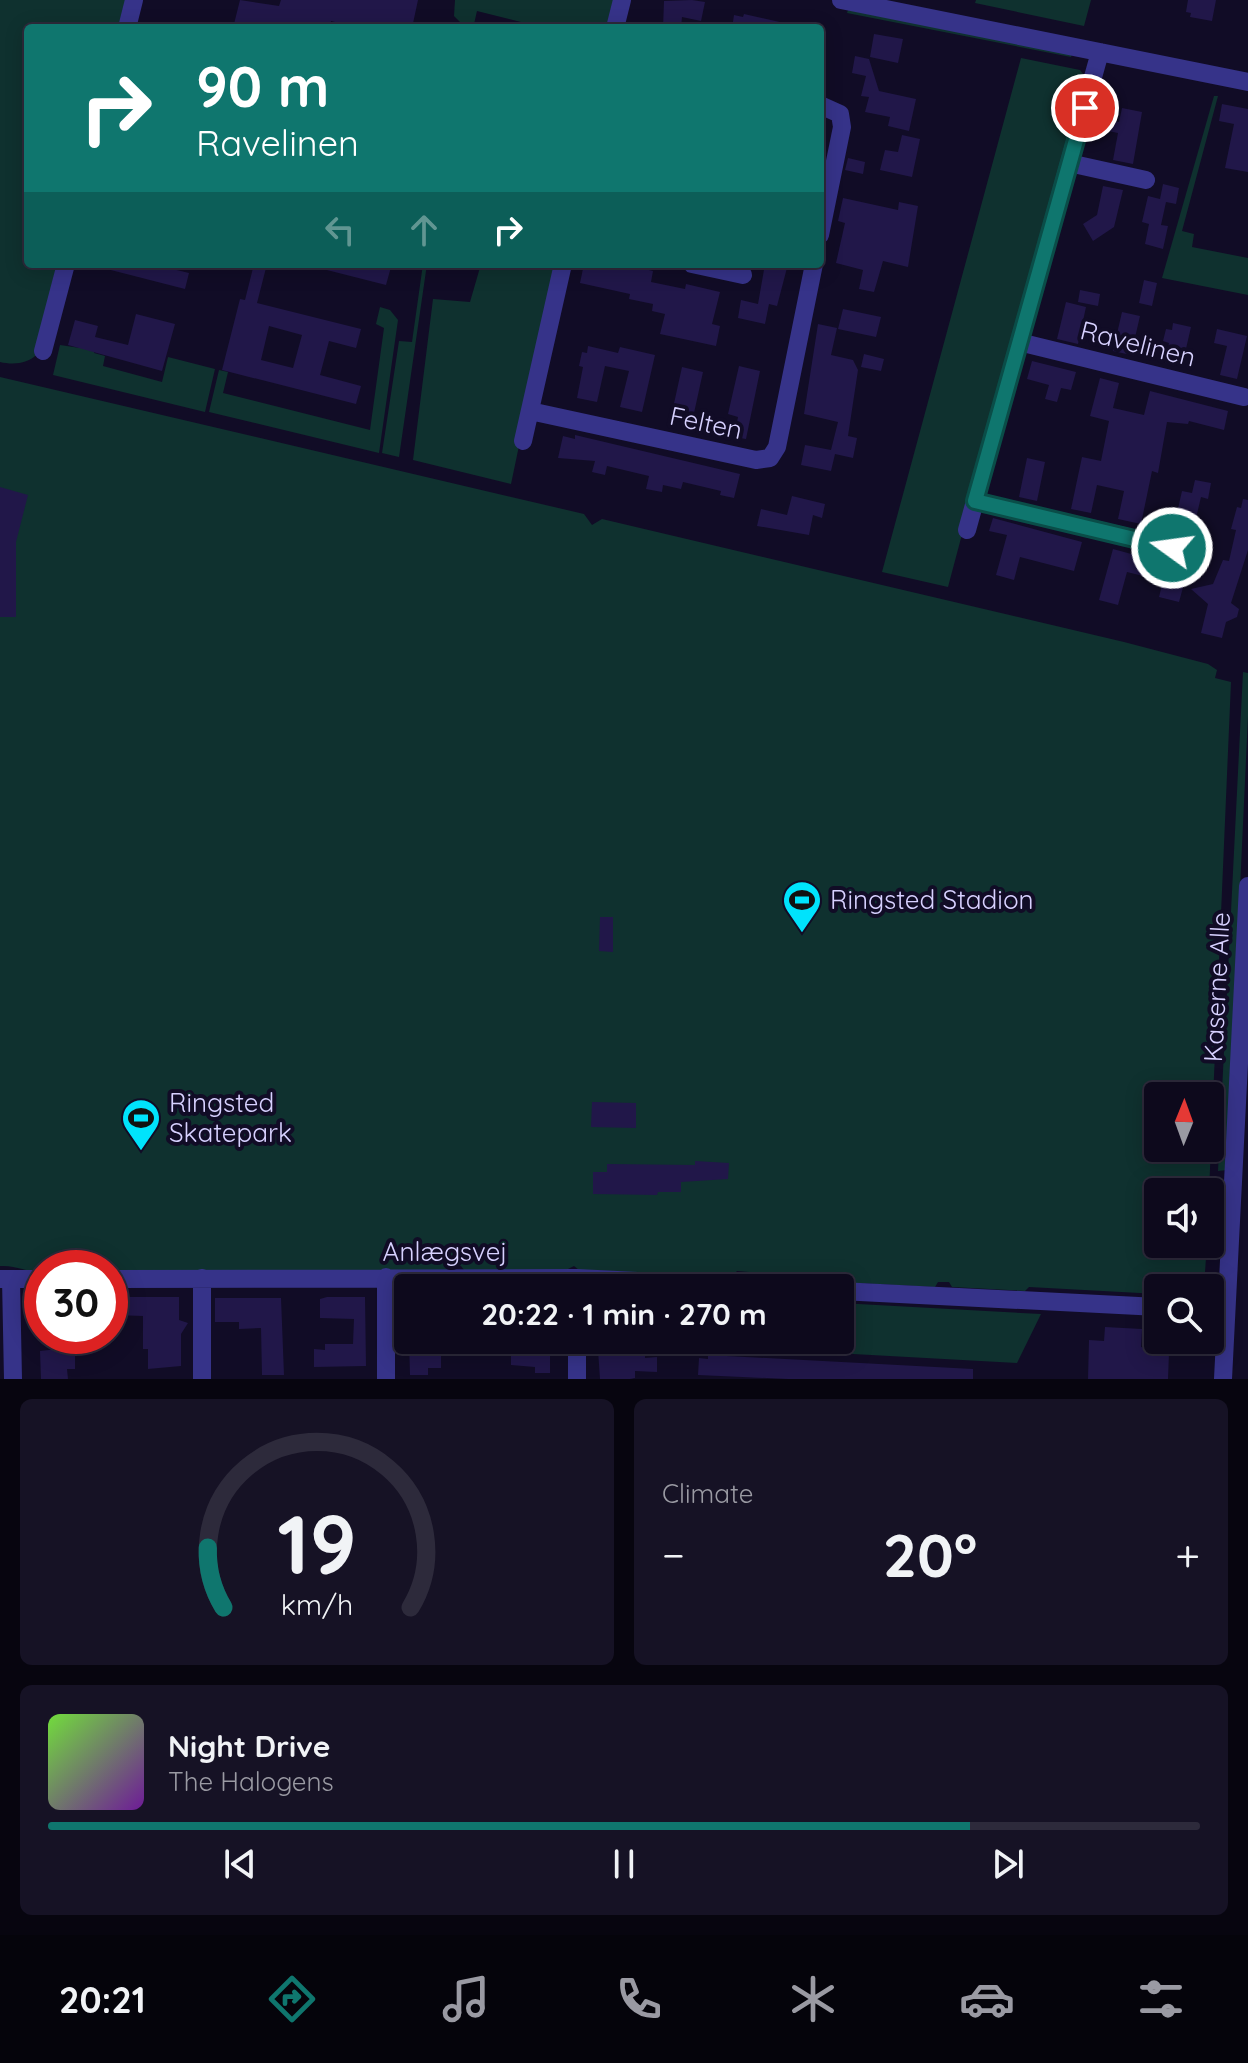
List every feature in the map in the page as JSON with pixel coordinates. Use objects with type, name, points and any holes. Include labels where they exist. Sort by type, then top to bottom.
[{"type":"street","points":[[128,24],[134,0]]},
{"type":"street","points":[[616,24],[622,0]]},
{"type":"street","points":[[841,0],[1248,82]]},
{"type":"street","points":[[967,530],[1100,52]]},
{"type":"street","points":[[824,107],[840,114],[842,127],[824,215]]},
{"type":"street","points":[[1069,163],[1146,180]]},
{"type":"street","points":[[43,351],[65,268]]},
{"type":"street","points":[[523,441],[562,268]]},
{"type":"street","points":[[711,268],[743,275]]},
{"type":"street","name":"Felten","points":[[530,411],[756,460],[770,458],[777,447],[813,268]]},
{"type":"street","name":"Ravelinen","points":[[1019,342],[1244,397]]},
{"type":"street","points":[[975,501],[1200,554]]},
{"type":"street","name":"Kaserne Alle","points":[[1224,1274],[1240,1179],[1248,886]]},
{"type":"street","points":[[386,1277],[386,1379]]},
{"type":"street","name":"Anlægsvej","points":[[128,1279],[394,1277]]},
{"type":"street","points":[[202,1278],[202,1379]]},
{"type":"street","points":[[6,1279],[13,1379]]},
{"type":"street","points":[[854,1292],[1144,1306]]},
{"type":"street","points":[[577,1354],[577,1379]]},
{"type":"street","name":"Kaserne Alle","points":[[1221,1354],[1223,1379]]},
{"type":"green space","points":[[0,0],[126,0],[120,24],[24,24],[24,268],[59,268],[37,354],[25,362],[0,362]]},
{"type":"green space","points":[[455,0],[615,0],[610,24],[529,24],[477,11],[474,24],[460,22],[454,16]]},
{"type":"green space","points":[[976,0],[1091,0],[1084,26],[975,3]]},
{"type":"green space","points":[[848,10],[1072,54],[1071,57],[847,13]]},
{"type":"green space","points":[[1021,58],[1080,70],[1084,75],[948,587],[882,572]]},
{"type":"green space","points":[[1214,96],[1218,96],[1182,231],[1194,234],[1192,247],[1248,258],[1248,295],[1162,278]]},
{"type":"green space","points":[[422,268],[426,268],[399,457],[382,453],[399,341],[412,342]]},
{"type":"green space","points":[[480,268],[556,268],[511,484],[413,460],[433,299],[470,302]]},
{"type":"green space","points":[[380,307],[390,310],[398,320],[379,453],[209,412],[219,370],[228,372],[223,393],[370,430],[384,328],[376,324]]},
{"type":"green space","points":[[97,342],[94,353],[105,356],[103,366],[162,382],[168,357],[215,369],[205,412],[53,375],[60,345],[80,348]]},
{"type":"green space","points":[[0,377],[584,514],[592,525],[602,519],[1124,642],[1208,664],[1217,670],[1215,678],[1231,682],[1214,1082],[1144,1082],[1144,1162],[1210,1162],[1210,1178],[1144,1178],[1144,1258],[1206,1258],[1205,1274],[1144,1274],[1144,1293],[1029,1287],[1025,1291],[952,1287],[949,1282],[938,1282],[935,1287],[854,1283],[854,1274],[751,1274],[737,1271],[734,1274],[681,1274],[579,1270],[574,1266],[566,1270],[464,1270],[461,1266],[450,1266],[447,1270],[128,1271],[128,1250],[24,1250],[24,1270],[0,1266]]},
{"type":"green space","points":[[1243,672],[1248,673],[1248,716],[1227,1170],[1218,1171],[1218,1162],[1224,1162],[1222,1082]]},
{"type":"green space","points":[[854,1304],[1041,1314],[1017,1363],[852,1354]]},
{"type":"building","points":[[240,0],[279,6],[281,0],[418,0],[413,24],[343,24],[331,21],[331,24],[234,24]]},
{"type":"building","points":[[1188,0],[1216,0],[1212,21],[1190,17],[1191,13],[1186,12]]},
{"type":"building","points":[[664,1],[705,2],[701,21],[682,17],[681,24],[663,24]]},
{"type":"building","points":[[744,14],[784,23],[733,24],[734,15],[743,17]]},
{"type":"building","points":[[874,34],[903,39],[898,63],[870,57]]},
{"type":"building","points":[[855,56],[869,59],[879,91],[916,99],[909,131],[888,126],[890,117],[865,112],[869,97],[861,96],[866,76],[852,73]]},
{"type":"building","points":[[1222,104],[1248,109],[1248,172],[1225,168],[1234,124],[1219,121]]},
{"type":"building","points":[[1122,108],[1142,112],[1133,164],[1113,160],[1118,133],[1093,128],[1094,118],[1119,122]]},
{"type":"building","points":[[902,135],[920,139],[912,177],[880,170],[885,150],[898,152]]},
{"type":"building","points":[[848,158],[865,162],[863,174],[845,170]]},
{"type":"building","points":[[1163,184],[1179,188],[1176,204],[1166,202],[1161,225],[1168,226],[1163,249],[1145,244],[1149,224],[1142,222],[1148,196],[1160,199]]},
{"type":"building","points":[[1103,186],[1123,190],[1114,227],[1093,241],[1083,224],[1097,215]]},
{"type":"building","points":[[843,198],[898,210],[899,202],[918,206],[908,267],[883,261],[874,292],[859,289],[863,270],[836,263],[845,223],[838,221]]},
{"type":"building","points":[[103,268],[168,268],[189,273],[185,289]]},
{"type":"building","points":[[253,268],[266,268],[257,303],[361,329],[356,348],[329,341],[320,375],[361,386],[356,404],[222,370],[240,299],[245,300]],"holes":[[[269,326],[302,335],[293,368],[261,360]]]},
{"type":"building","points":[[319,268],[391,268],[386,285]]},
{"type":"building","points":[[583,268],[641,268],[653,271],[651,282],[685,289],[686,284],[720,292],[712,324],[720,326],[716,346],[660,334],[665,314],[652,311],[653,304],[629,299],[630,294],[580,283]]},
{"type":"building","points":[[764,268],[787,268],[777,306],[769,304],[765,324],[738,318],[741,300],[758,304]]},
{"type":"building","points":[[1144,280],[1157,283],[1152,306],[1139,303]]},
{"type":"building","points":[[1080,290],[1100,294],[1098,306],[1078,302]]},
{"type":"building","points":[[1066,302],[1086,307],[1078,344],[1057,339]]},
{"type":"building","points":[[843,309],[881,317],[876,337],[838,329]]},
{"type":"building","points":[[1122,312],[1140,316],[1131,355],[1113,351]]},
{"type":"building","points":[[136,314],[175,324],[162,371],[68,345],[75,320],[98,326],[95,337],[128,345]]},
{"type":"building","points":[[1173,323],[1191,327],[1182,366],[1165,363],[1169,343],[1163,341],[1166,329],[1172,330]]},
{"type":"building","points":[[818,324],[837,328],[831,355],[853,360],[858,370],[848,436],[857,438],[853,458],[835,454],[831,471],[801,465],[805,445],[831,450],[838,422],[804,414]]},
{"type":"building","points":[[1217,329],[1247,336],[1237,379],[1220,375],[1227,346],[1214,343]]},
{"type":"building","points":[[588,346],[618,353],[620,347],[655,355],[642,412],[620,407],[629,371],[605,366],[597,402],[577,398],[583,367],[579,366],[582,352],[587,353]]},
{"type":"building","points":[[864,354],[884,359],[881,371],[861,367]]},
{"type":"building","points":[[1032,361],[1076,372],[1071,390],[1061,388],[1057,402],[1045,399],[1049,385],[1027,379]]},
{"type":"building","points":[[739,366],[760,371],[746,439],[734,437],[738,417],[728,414]]},
{"type":"building","points":[[682,367],[703,372],[694,413],[673,408]]},
{"type":"building","points":[[1100,378],[1119,383],[1113,408],[1144,415],[1150,391],[1228,411],[1224,430],[1189,421],[1188,424],[1167,422],[1158,473],[1152,471],[1141,524],[1118,519],[1124,491],[1097,485],[1091,513],[1071,509],[1082,457],[1101,461],[1109,421],[1090,416]]},
{"type":"building","points":[[685,412],[701,415],[698,430],[682,427]]},
{"type":"building","points":[[575,435],[740,474],[734,498],[720,495],[721,491],[683,482],[681,489],[663,485],[662,492],[646,489],[649,476],[607,466],[605,475],[592,472],[595,461],[558,458],[563,436],[575,439]]},
{"type":"building","points":[[1027,458],[1045,462],[1037,501],[1019,497]]},
{"type":"building","points":[[1195,480],[1211,483],[1208,499],[1201,497],[1192,535],[1173,531],[1174,524],[1168,523],[1170,511],[1177,513],[1182,491],[1192,493]]},
{"type":"building","points":[[0,487],[28,495],[16,542],[16,617],[0,617]]},
{"type":"building","points":[[792,496],[825,504],[822,518],[813,515],[809,535],[757,526],[761,509],[787,515]]},
{"type":"building","points":[[1243,499],[1248,500],[1248,550],[1231,603],[1239,609],[1237,617],[1226,622],[1222,638],[1201,633],[1208,604],[1191,589],[1213,584],[1223,560],[1229,561],[1236,530],[1231,529],[1237,507],[1241,508]]},
{"type":"building","points":[[993,518],[1082,542],[1074,571],[1020,557],[1014,580],[996,575],[1007,535],[989,531]]},
{"type":"building","points":[[1113,549],[1179,567],[1175,582],[1184,584],[1179,602],[1159,597],[1163,581],[1127,572],[1118,605],[1099,600]]},
{"type":"building","points":[[600,917],[613,917],[613,952],[599,951]]},
{"type":"building","points":[[592,1102],[636,1103],[636,1128],[591,1127]]},
{"type":"building","points":[[695,1161],[729,1163],[728,1179],[681,1182],[681,1192],[658,1192],[657,1195],[593,1194],[593,1172],[607,1172],[607,1164],[695,1165]]},
{"type":"building","points":[[128,1297],[179,1297],[179,1320],[188,1323],[181,1334],[181,1366],[148,1369],[148,1349],[143,1349],[143,1316],[128,1315]]},
{"type":"building","points":[[365,1297],[366,1366],[314,1367],[314,1349],[325,1350],[325,1344],[353,1344],[354,1319],[320,1318],[320,1299]]},
{"type":"building","points":[[215,1298],[281,1298],[284,1375],[262,1375],[261,1328],[239,1329],[239,1322],[215,1322]]},
{"type":"building","points":[[1105,1327],[1142,1329],[1141,1347],[1144,1348],[1144,1354],[1169,1354],[1168,1379],[1088,1379],[1089,1340],[1104,1341]]},
{"type":"building","points":[[40,1354],[75,1354],[75,1369],[67,1369],[68,1379],[41,1379]]},
{"type":"building","points":[[409,1354],[441,1354],[441,1368],[428,1368],[428,1375],[410,1375]]},
{"type":"building","points":[[511,1354],[550,1354],[550,1373],[535,1373],[535,1367],[511,1365]]},
{"type":"building","points":[[598,1354],[657,1357],[657,1372],[635,1371],[635,1378],[600,1379]]},
{"type":"building","points":[[708,1355],[973,1369],[973,1379],[788,1379],[698,1375],[699,1358],[708,1359]]},
{"type":"place","name":"Ringsted Stadion","points":[[802,934]]},
{"type":"place","name":"Ringsted Skatepark","points":[[141,1152]]},
{"type":"route","points":[[1085,108],[975,501],[1172,548]]}]
